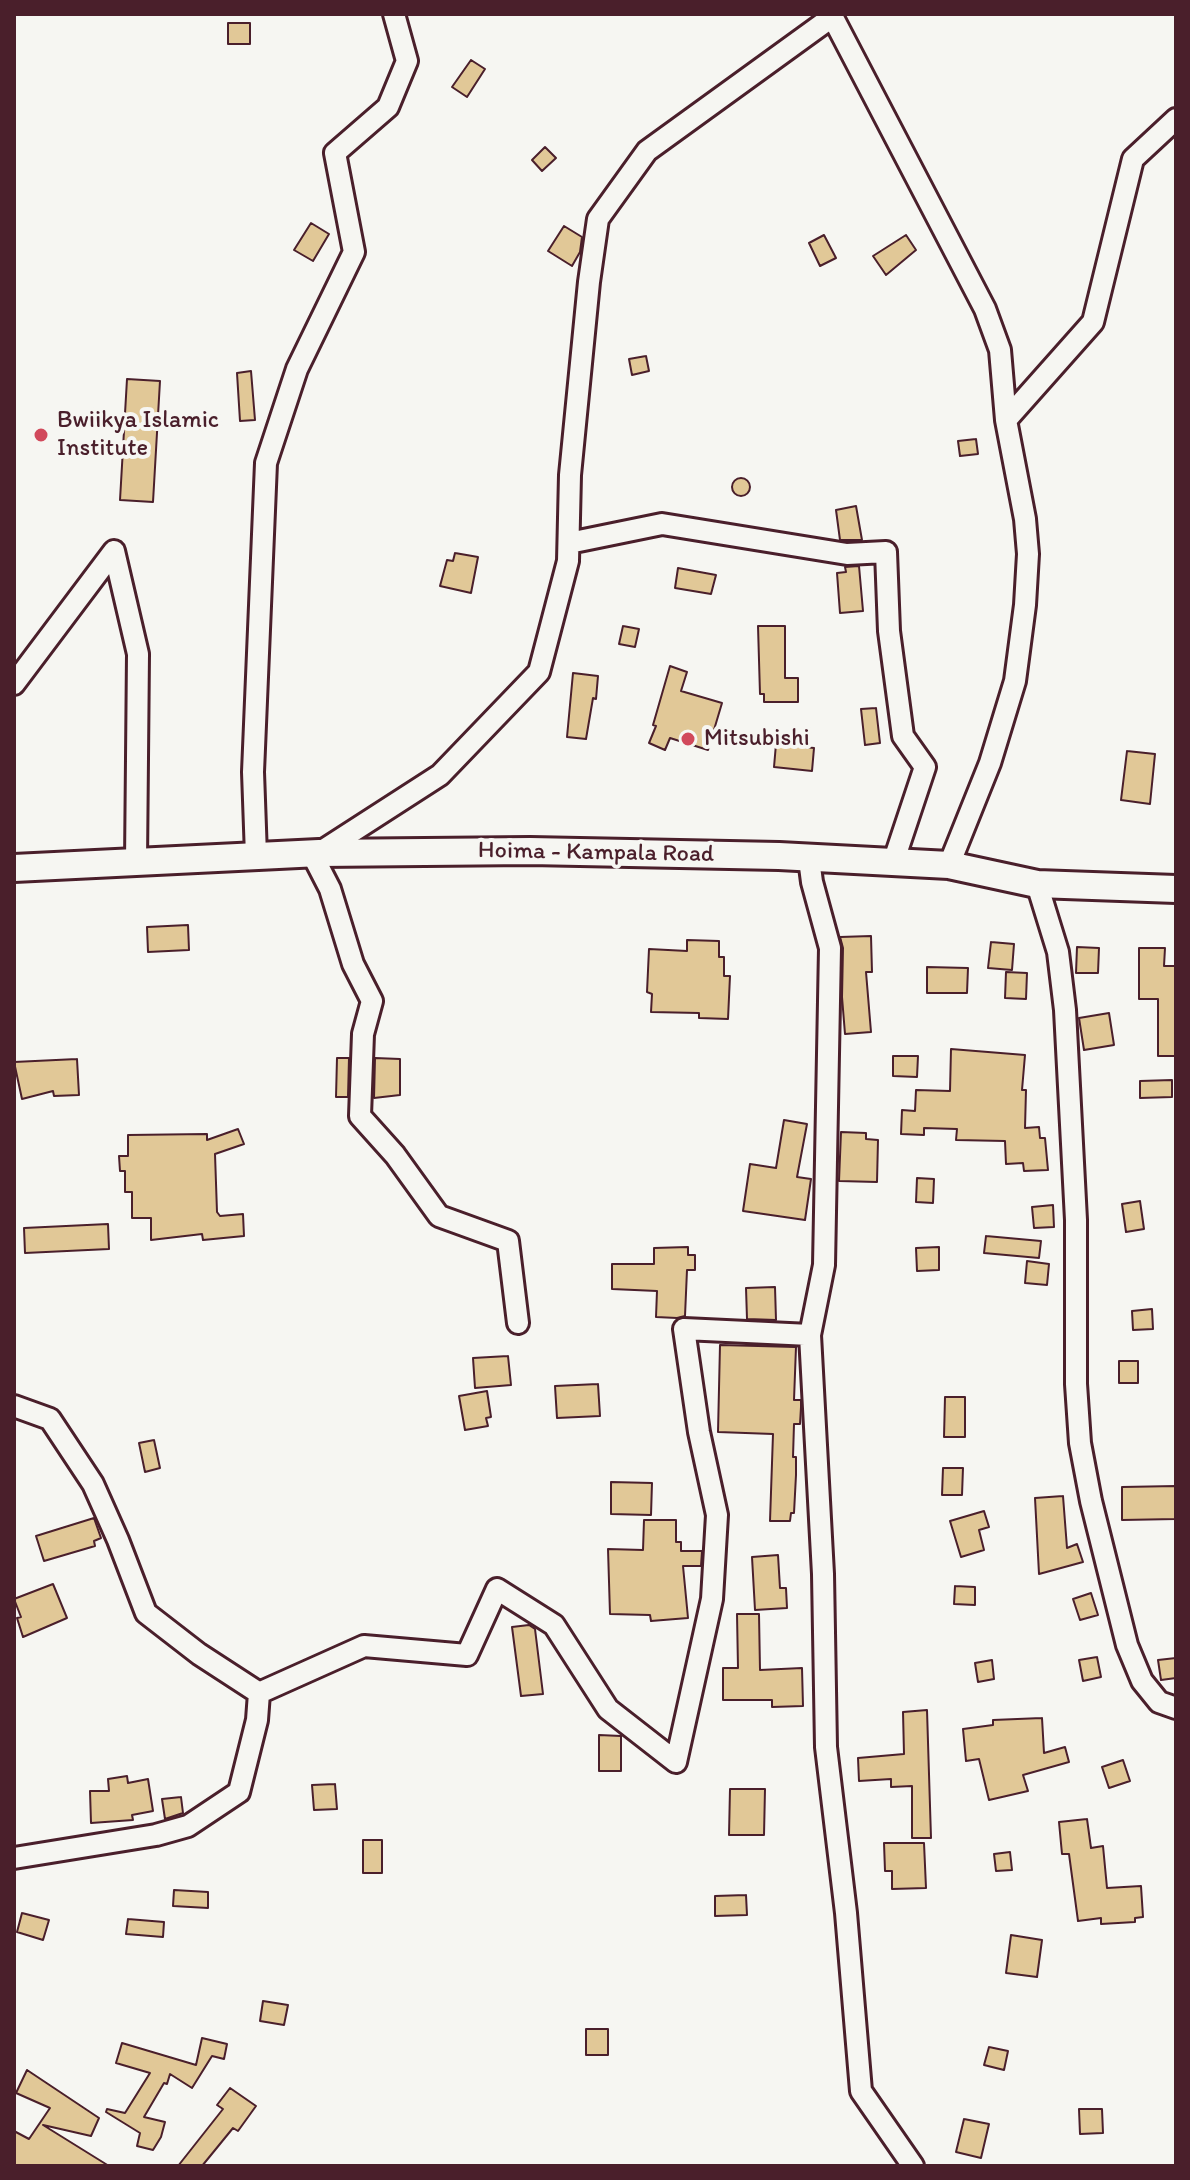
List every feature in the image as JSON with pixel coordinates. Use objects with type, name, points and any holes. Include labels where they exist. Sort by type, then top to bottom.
[{"type":"main road","name":"Hoima - Kampala Road","points":[[14,868],[316,853],[530,851],[949,865],[1037,884],[1176,889]]},
{"type":"street","points":[[256,856],[253,772],[266,463],[297,369],[354,252],[335,153],[388,107],[407,61],[394,14]]},
{"type":"street","points":[[518,1323],[508,1241],[439,1216],[395,1155],[360,1116],[363,1034],[372,1001],[353,964],[316,853],[440,775],[539,672],[568,561],[570,475],[598,219],[647,151],[832,15],[985,309],[1000,350],[1006,420],[1025,519],[1028,554],[1025,605],[1015,681],[990,763],[949,865]]},
{"type":"street","points":[[1006,420],[1093,322],[1133,159],[1176,119]]},
{"type":"street","points":[[569,543],[662,524],[847,554],[886,552],[889,631],[903,736],[925,767],[893,863]]},
{"type":"street","points":[[14,684],[114,551],[138,654],[136,862]]},
{"type":"street","points":[[809,859],[830,948],[824,1265],[810,1335],[823,1574],[826,1747],[846,1913],[861,2091],[913,2166]]},
{"type":"street","points":[[1037,884],[1058,952],[1065,1010],[1076,1220],[1076,1384],[1080,1443],[1091,1501],[1127,1645],[1142,1681],[1159,1702],[1176,1708]]},
{"type":"street","points":[[259,1693],[364,1646],[467,1655],[497,1589],[554,1625],[608,1709],[676,1762],[712,1599],[717,1515],[699,1432],[684,1329],[810,1335]]},
{"type":"street","points":[[14,1406],[50,1419],[93,1484],[146,1613],[199,1654],[259,1693]]},
{"type":"street","points":[[14,1858],[156,1835],[188,1826],[239,1792],[257,1720],[259,1693]]},
{"type":"building","points":[[228,23],[250,23],[250,44],[228,44]]},
{"type":"building","points":[[471,60],[485,69],[467,97],[452,87]]},
{"type":"building","points":[[545,147],[556,158],[542,171],[532,160]]},
{"type":"building","points":[[311,223],[329,234],[313,261],[294,250]]},
{"type":"building","points":[[564,226],[582,237],[580,252],[572,266],[548,251]]},
{"type":"building","points":[[824,235],[836,258],[820,266],[809,243]]},
{"type":"building","points":[[906,235],[916,250],[886,275],[873,256]]},
{"type":"building","points":[[646,356],[649,371],[632,375],[629,359]]},
{"type":"building","points":[[251,371],[255,420],[240,421],[237,373]]},
{"type":"building","points":[[127,379],[160,381],[153,502],[120,500]]},
{"type":"building","points":[[976,439],[978,454],[960,456],[958,441]]},
{"type":"building","points":[[741,478],[750,487],[741,496],[732,487]]},
{"type":"building","points":[[856,506],[862,540],[840,540],[836,510]]},
{"type":"building","points":[[455,553],[478,557],[471,593],[440,586],[447,560],[453,561]]},
{"type":"building","points":[[859,566],[863,611],[840,613],[837,573],[846,572],[845,567]]},
{"type":"building","points":[[678,568],[716,575],[711,594],[675,588]]},
{"type":"building","points":[[623,626],[639,629],[635,647],[619,644]]},
{"type":"building","points":[[758,626],[785,626],[785,678],[798,678],[798,702],[764,702],[764,694],[760,694]]},
{"type":"building","points":[[670,666],[687,672],[681,691],[722,703],[708,750],[670,738],[665,750],[649,743]]},
{"type":"building","points":[[573,673],[598,676],[586,739],[567,737]]},
{"type":"building","points":[[876,708],[880,743],[865,745],[861,709]]},
{"type":"building","points":[[776,744],[814,748],[812,771],[774,767]]},
{"type":"building","points":[[1127,751],[1155,754],[1150,804],[1121,800]]},
{"type":"building","points":[[188,925],[189,950],[148,952],[147,927]]},
{"type":"building","points":[[871,936],[872,972],[866,972],[871,1032],[845,1034],[843,948],[840,937]]},
{"type":"building","points":[[687,940],[719,941],[719,957],[724,957],[724,976],[730,976],[728,1019],[699,1018],[699,1013],[651,1012],[652,994],[647,992],[649,949],[687,951]]},
{"type":"building","points":[[991,942],[1014,944],[1012,970],[988,968]]},
{"type":"building","points":[[1077,947],[1099,948],[1098,973],[1076,973]]},
{"type":"building","points":[[1139,948],[1165,948],[1164,966],[1176,966],[1176,1056],[1158,1056],[1158,999],[1139,999]]},
{"type":"building","points":[[927,967],[968,968],[967,993],[927,993]]},
{"type":"building","points":[[1006,972],[1027,973],[1026,999],[1005,998]]},
{"type":"building","points":[[1109,1013],[1114,1045],[1084,1050],[1079,1018]]},
{"type":"building","points":[[951,1049],[1025,1055],[1022,1090],[1026,1090],[1025,1128],[1039,1127],[1040,1138],[1045,1138],[1048,1170],[1024,1171],[1023,1163],[1006,1164],[1005,1141],[956,1140],[957,1129],[924,1128],[924,1135],[901,1134],[902,1110],[915,1111],[916,1090],[950,1091]]},
{"type":"building","points":[[893,1056],[918,1056],[917,1077],[893,1076]]},
{"type":"building","points":[[337,1058],[349,1058],[348,1097],[336,1097]]},
{"type":"building","points":[[375,1058],[400,1059],[400,1095],[374,1098]]},
{"type":"building","points":[[77,1059],[79,1095],[54,1096],[53,1091],[22,1099],[14,1062]]},
{"type":"building","points":[[1172,1080],[1172,1097],[1140,1098],[1140,1081]]},
{"type":"building","points":[[784,1120],[807,1124],[797,1177],[811,1179],[805,1220],[743,1211],[750,1164],[776,1168]]},
{"type":"building","points":[[238,1129],[244,1144],[215,1154],[217,1212],[220,1216],[243,1214],[244,1236],[203,1240],[202,1234],[151,1240],[151,1218],[132,1218],[132,1192],[125,1192],[125,1171],[120,1171],[119,1156],[128,1156],[128,1135],[207,1134],[207,1140]]},
{"type":"building","points":[[841,1132],[866,1133],[866,1139],[878,1140],[877,1182],[839,1181]]},
{"type":"building","points":[[917,1178],[934,1179],[933,1203],[916,1202]]},
{"type":"building","points":[[1140,1201],[1144,1229],[1126,1232],[1122,1204]]},
{"type":"building","points":[[1053,1205],[1054,1227],[1034,1228],[1032,1207]]},
{"type":"building","points":[[108,1224],[109,1249],[25,1253],[24,1228]]},
{"type":"building","points":[[986,1236],[1041,1241],[1039,1258],[984,1253]]},
{"type":"building","points":[[688,1247],[688,1255],[695,1255],[695,1270],[687,1270],[685,1316],[656,1317],[657,1291],[612,1289],[612,1264],[654,1264],[654,1248]]},
{"type":"building","points":[[939,1247],[939,1270],[917,1271],[916,1248]]},
{"type":"building","points":[[1027,1261],[1049,1264],[1047,1285],[1025,1283]]},
{"type":"building","points":[[775,1287],[776,1320],[747,1319],[746,1288]]},
{"type":"building","points":[[1152,1309],[1153,1329],[1133,1330],[1132,1311]]},
{"type":"building","points":[[720,1345],[796,1347],[794,1400],[801,1400],[801,1407],[800,1424],[794,1424],[796,1475],[794,1513],[791,1513],[790,1521],[770,1521],[773,1434],[718,1432]]},
{"type":"building","points":[[508,1356],[511,1385],[475,1388],[473,1358]]},
{"type":"building","points":[[1119,1361],[1138,1361],[1138,1383],[1119,1383]]},
{"type":"building","points":[[598,1384],[600,1416],[557,1418],[555,1386]]},
{"type":"building","points":[[487,1391],[491,1417],[486,1418],[488,1426],[465,1430],[459,1396]]},
{"type":"building","points":[[945,1397],[965,1397],[965,1437],[944,1437]]},
{"type":"building","points":[[154,1440],[160,1468],[145,1472],[139,1443]]},
{"type":"building","points":[[943,1468],[963,1468],[962,1495],[942,1495]]},
{"type":"building","points":[[611,1482],[652,1483],[651,1515],[611,1514]]},
{"type":"building","points":[[1176,1486],[1176,1519],[1122,1520],[1122,1487]]},
{"type":"building","points":[[1063,1496],[1067,1548],[1077,1544],[1083,1562],[1039,1574],[1035,1498]]},
{"type":"building","points":[[984,1511],[989,1527],[979,1530],[984,1550],[961,1557],[950,1521]]},
{"type":"building","points":[[94,1518],[101,1538],[94,1541],[95,1546],[44,1561],[36,1536]]},
{"type":"building","points":[[644,1520],[676,1520],[676,1542],[681,1542],[681,1551],[702,1551],[701,1566],[683,1566],[688,1618],[651,1621],[650,1615],[610,1614],[608,1549],[643,1550]]},
{"type":"building","points":[[778,1555],[780,1588],[786,1588],[787,1608],[755,1610],[752,1557]]},
{"type":"building","points":[[53,1584],[67,1618],[23,1637],[17,1618],[21,1617],[14,1599]]},
{"type":"building","points":[[955,1586],[975,1587],[975,1605],[954,1604]]},
{"type":"building","points":[[1091,1593],[1098,1615],[1080,1620],[1073,1599]]},
{"type":"building","points":[[737,1614],[759,1614],[760,1670],[802,1668],[803,1706],[772,1707],[772,1700],[723,1700],[723,1668],[738,1668]]},
{"type":"building","points":[[529,1625],[535,1629],[543,1694],[521,1696],[512,1627]]},
{"type":"building","points":[[1097,1657],[1101,1677],[1083,1681],[1079,1660]]},
{"type":"building","points":[[1176,1658],[1176,1678],[1161,1680],[1158,1660]]},
{"type":"building","points":[[992,1660],[994,1679],[978,1682],[975,1663]]},
{"type":"building","points":[[927,1710],[931,1838],[912,1838],[912,1786],[891,1787],[891,1779],[859,1781],[858,1758],[904,1754],[903,1712]]},
{"type":"building","points":[[1042,1718],[1044,1753],[1065,1747],[1069,1762],[1023,1775],[1028,1791],[989,1800],[979,1759],[966,1761],[963,1729],[993,1725],[993,1720]]},
{"type":"building","points":[[599,1735],[621,1736],[621,1771],[599,1771]]},
{"type":"building","points":[[1123,1760],[1130,1781],[1109,1788],[1102,1767]]},
{"type":"building","points":[[127,1776],[128,1783],[148,1779],[153,1811],[132,1815],[133,1820],[91,1823],[90,1791],[109,1791],[108,1779]]},
{"type":"building","points":[[335,1784],[337,1809],[314,1810],[312,1785]]},
{"type":"building","points":[[730,1789],[765,1789],[764,1835],[729,1835]]},
{"type":"building","points":[[181,1797],[183,1813],[165,1819],[162,1799]]},
{"type":"building","points":[[1087,1819],[1091,1848],[1103,1846],[1107,1888],[1141,1886],[1143,1917],[1135,1918],[1135,1922],[1101,1924],[1101,1918],[1078,1921],[1069,1854],[1062,1854],[1059,1822]]},
{"type":"building","points":[[363,1840],[382,1840],[382,1873],[363,1873]]},
{"type":"building","points":[[884,1843],[924,1843],[926,1888],[892,1889],[892,1871],[885,1871]]},
{"type":"building","points":[[1010,1852],[1012,1870],[996,1871],[994,1854]]},
{"type":"building","points":[[174,1890],[208,1892],[208,1908],[173,1906]]},
{"type":"building","points":[[746,1895],[747,1915],[715,1916],[715,1896]]},
{"type":"building","points":[[22,1913],[49,1920],[43,1940],[17,1932]]},
{"type":"building","points":[[128,1919],[164,1922],[163,1937],[126,1934]]},
{"type":"building","points":[[1011,1935],[1042,1940],[1037,1977],[1006,1973]]},
{"type":"building","points":[[263,2001],[288,2005],[284,2025],[260,2021]]},
{"type":"building","points":[[586,2029],[608,2029],[608,2055],[586,2055]]},
{"type":"building","points":[[202,2038],[227,2044],[224,2059],[212,2056],[192,2088],[170,2074],[167,2084],[164,2083],[144,2117],[165,2122],[161,2137],[153,2150],[137,2146],[140,2133],[106,2112],[107,2109],[125,2113],[150,2073],[116,2063],[122,2043],[196,2065]]},
{"type":"building","points":[[989,2047],[1008,2051],[1004,2070],[984,2065]]},
{"type":"building","points":[[27,2070],[99,2118],[91,2136],[43,2125],[109,2166],[14,2166],[14,2131],[29,2139],[50,2108],[16,2093]]},
{"type":"building","points":[[230,2088],[256,2106],[238,2131],[233,2128],[202,2166],[178,2166],[223,2109],[217,2105]]},
{"type":"building","points":[[1079,2109],[1102,2109],[1103,2133],[1080,2134]]},
{"type":"building","points":[[964,2119],[989,2124],[981,2158],[956,2152]]},
{"type":"place","name":"Bwiikya Islamic Institute","points":[[41,435]]},
{"type":"place","name":"Mitsubishi","points":[[688,739]]}]
